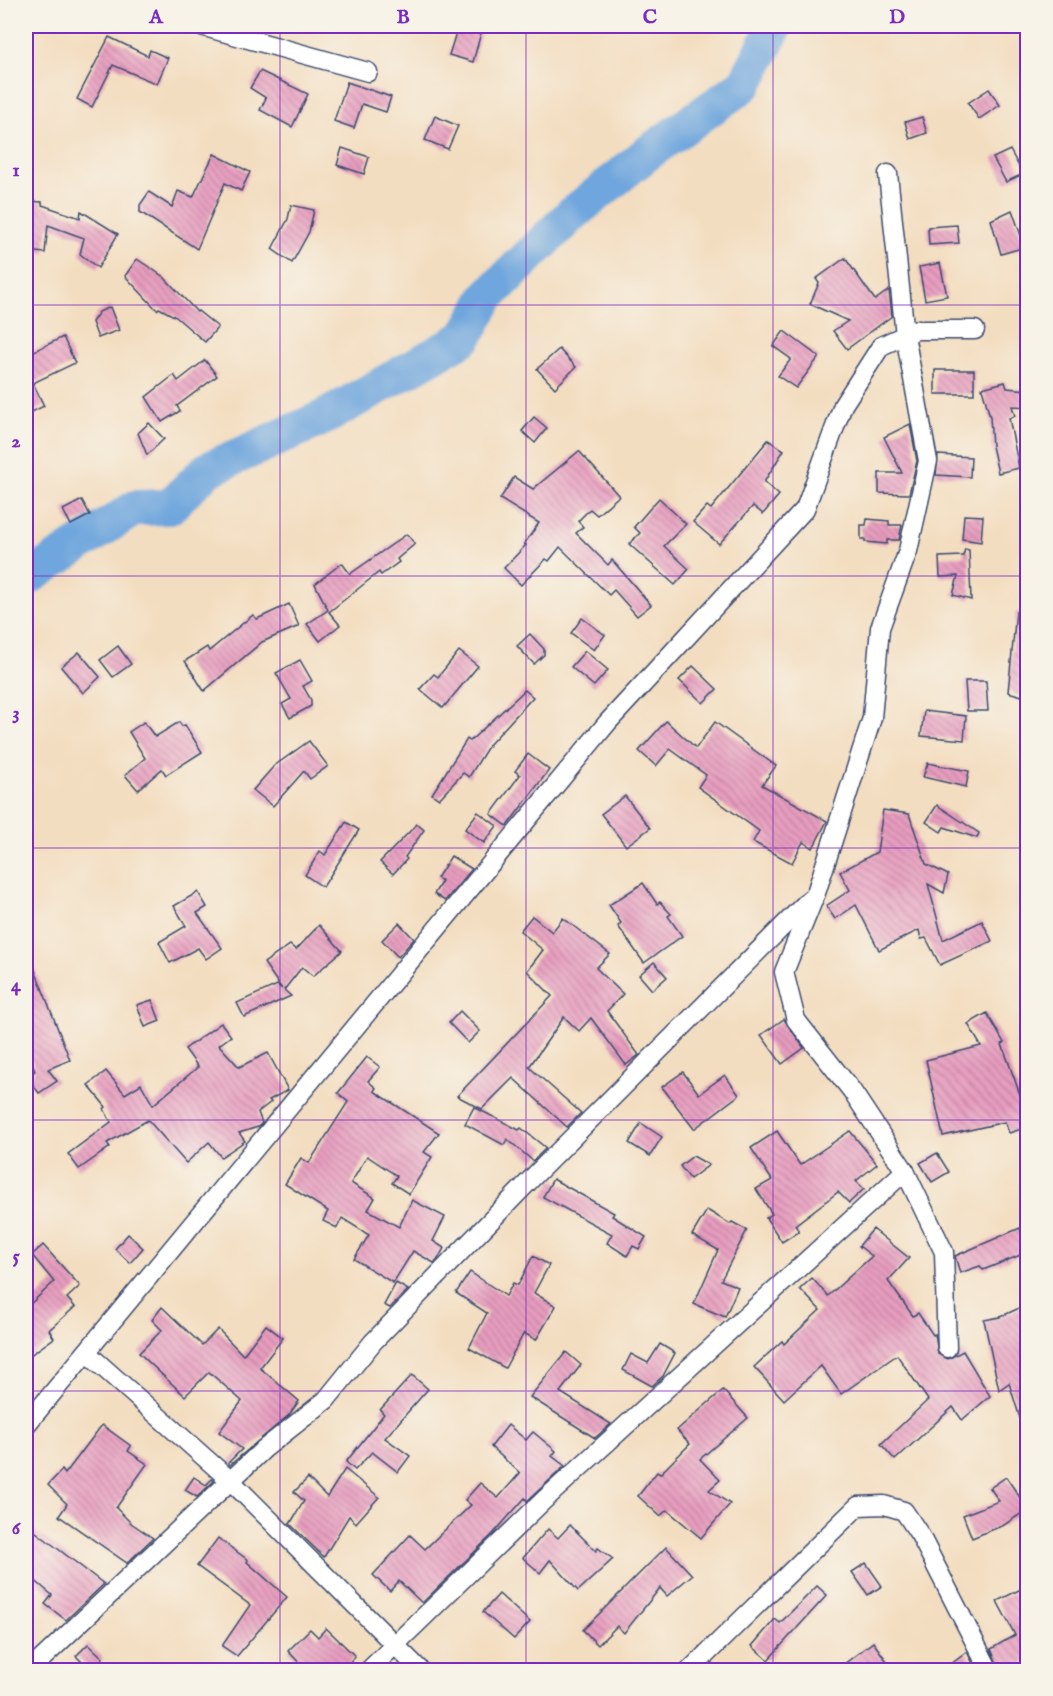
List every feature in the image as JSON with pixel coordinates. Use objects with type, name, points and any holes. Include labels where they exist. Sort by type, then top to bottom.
[{"type":"street","points":[[201,26],[368,72]]},
{"type":"street","points":[[888,174],[905,335],[928,461],[908,551],[880,628],[872,718],[816,893],[784,972],[796,1020],[852,1091],[905,1171],[944,1252],[947,1348]]},
{"type":"street","points":[[26,1425],[608,722],[806,509],[843,405],[881,346],[916,330],[975,330]]},
{"type":"street","points":[[30,1671],[264,1449],[326,1400],[374,1342],[514,1197],[816,893]]},
{"type":"street","points":[[369,1671],[544,1500],[905,1171]]},
{"type":"street","points":[[87,1353],[231,1481],[396,1644],[420,1671]]},
{"type":"street","points":[[690,1671],[858,1506],[885,1505],[904,1512],[920,1535],[989,1671]]},
{"type":"building","points":[[458,26],[482,29],[473,62],[449,55]]},
{"type":"building","points":[[109,37],[148,56],[150,50],[168,58],[157,84],[113,65],[92,107],[77,99]]},
{"type":"building","points":[[260,71],[308,94],[292,127],[260,110],[266,98],[250,88]]},
{"type":"building","points":[[347,82],[391,97],[386,112],[362,104],[354,128],[334,121]]},
{"type":"building","points":[[989,89],[1000,105],[979,119],[968,103]]},
{"type":"building","points":[[435,116],[458,126],[448,149],[425,140]]},
{"type":"building","points":[[922,117],[927,133],[910,139],[905,122]]},
{"type":"building","points":[[342,148],[369,157],[364,174],[337,165]]},
{"type":"building","points":[[1010,150],[1023,174],[1006,182],[993,158]]},
{"type":"building","points":[[214,154],[250,172],[241,191],[225,183],[197,249],[140,212],[140,205],[149,192],[172,207],[178,191],[193,197]]},
{"type":"building","points":[[26,201],[42,202],[42,205],[80,218],[81,211],[118,234],[98,268],[80,254],[84,238],[48,225],[45,253],[26,251]]},
{"type":"building","points":[[291,205],[314,210],[309,232],[292,263],[272,249],[288,219]]},
{"type":"building","points":[[1012,210],[1025,247],[1001,254],[991,220]]},
{"type":"building","points":[[957,225],[959,243],[929,245],[928,227]]},
{"type":"building","points":[[845,258],[875,300],[889,290],[892,316],[847,349],[833,331],[848,321],[810,304],[819,283],[816,279]]},
{"type":"building","points":[[137,259],[164,277],[197,312],[218,327],[205,342],[176,317],[159,308],[157,310],[125,276]]},
{"type":"building","points":[[940,263],[947,296],[925,300],[919,267]]},
{"type":"building","points":[[110,307],[119,330],[98,338],[92,322],[99,312]]},
{"type":"building","points":[[784,331],[819,357],[796,388],[778,376],[791,359],[773,346]]},
{"type":"building","points":[[63,337],[75,363],[33,383],[44,406],[26,415],[26,355]]},
{"type":"building","points":[[559,349],[576,367],[555,388],[537,369]]},
{"type":"building","points":[[205,360],[217,376],[177,406],[180,411],[162,422],[146,397],[174,375],[178,381]]},
{"type":"building","points":[[935,370],[974,370],[974,394],[935,394]]},
{"type":"building","points":[[1005,382],[1007,388],[1028,390],[1028,407],[1012,406],[1015,416],[1009,418],[1019,468],[998,473],[992,446],[990,417],[982,388]]},
{"type":"building","points":[[534,417],[547,428],[535,443],[522,431]]},
{"type":"building","points":[[149,423],[164,439],[147,455],[138,433]]},
{"type":"building","points":[[910,424],[917,461],[909,494],[879,493],[879,473],[902,473],[884,437]]},
{"type":"building","points":[[768,440],[784,450],[764,482],[779,495],[763,514],[753,506],[719,544],[693,522],[707,506],[711,509]]},
{"type":"building","points":[[579,451],[619,496],[597,515],[590,509],[578,521],[583,527],[576,533],[608,565],[612,560],[651,605],[637,616],[614,590],[609,595],[560,547],[549,561],[546,559],[521,585],[504,568],[526,545],[524,544],[539,523],[500,499],[514,477],[533,489]]},
{"type":"building","points":[[938,455],[971,457],[970,477],[936,475]]},
{"type":"building","points":[[659,498],[686,524],[664,546],[689,569],[675,585],[629,544],[640,533],[634,527]]},
{"type":"building","points":[[82,500],[90,515],[71,525],[63,510]]},
{"type":"building","points":[[964,515],[983,516],[981,542],[962,539]]},
{"type":"building","points":[[867,519],[889,521],[889,525],[902,525],[899,540],[887,540],[887,544],[865,542],[865,539],[861,539],[861,525],[866,525]]},
{"type":"building","points":[[407,534],[415,544],[397,559],[399,562],[381,575],[379,572],[329,612],[340,625],[320,641],[307,624],[328,610],[315,584],[342,563],[350,574]]},
{"type":"building","points":[[965,549],[969,550],[971,600],[953,595],[958,576],[940,577],[939,557],[963,556]]},
{"type":"building","points":[[289,604],[299,626],[262,642],[204,691],[185,661],[207,647],[209,651],[253,615],[257,619]]},
{"type":"building","points":[[1016,612],[1028,613],[1028,673],[1022,696],[1008,692]]},
{"type":"building","points":[[582,618],[605,635],[594,650],[571,633]]},
{"type":"building","points":[[530,634],[544,649],[544,655],[534,664],[517,646]]},
{"type":"building","points":[[118,646],[131,664],[113,677],[100,660]]},
{"type":"building","points":[[459,651],[478,666],[443,708],[420,689],[434,674],[438,677]]},
{"type":"building","points":[[585,651],[608,670],[594,686],[571,667]]},
{"type":"building","points":[[79,652],[100,677],[83,693],[61,667]]},
{"type":"building","points":[[300,660],[312,681],[303,686],[311,700],[311,706],[290,718],[282,704],[291,699],[276,673]]},
{"type":"building","points":[[693,666],[717,689],[703,703],[679,680]]},
{"type":"building","points":[[965,681],[986,681],[988,711],[967,711]]},
{"type":"building","points":[[525,690],[533,697],[489,745],[469,777],[463,773],[439,799],[432,794],[467,739],[470,741]]},
{"type":"building","points":[[924,711],[966,716],[964,740],[921,736]]},
{"type":"building","points":[[666,721],[696,748],[715,722],[776,766],[762,785],[827,821],[813,848],[803,842],[792,863],[753,842],[759,831],[698,787],[706,775],[670,749],[656,766],[639,751]]},
{"type":"building","points":[[144,722],[155,737],[179,722],[182,726],[185,725],[202,752],[166,775],[162,769],[138,790],[125,775],[145,758],[129,732]]},
{"type":"building","points":[[309,741],[328,766],[310,779],[304,771],[273,806],[253,790],[274,766]]},
{"type":"building","points":[[528,754],[549,770],[507,826],[491,814],[520,775],[515,771]]},
{"type":"building","points":[[928,763],[969,771],[966,787],[923,777]]},
{"type":"building","points":[[625,796],[650,828],[626,846],[601,814]]},
{"type":"building","points":[[937,805],[979,833],[977,838],[944,827],[941,832],[926,822]]},
{"type":"building","points":[[883,810],[909,814],[926,864],[948,875],[944,893],[928,884],[943,940],[982,921],[992,941],[940,965],[926,938],[921,939],[919,930],[879,950],[856,905],[835,919],[826,906],[850,890],[840,872],[877,852]]},
{"type":"building","points":[[478,812],[497,826],[484,843],[465,829]]},
{"type":"building","points":[[346,822],[359,830],[323,887],[305,875],[320,851],[325,855]]},
{"type":"building","points":[[417,824],[424,830],[405,857],[407,859],[393,874],[380,862]]},
{"type":"building","points":[[451,856],[472,869],[445,901],[434,894],[442,881],[437,878]]},
{"type":"building","points":[[643,883],[657,904],[660,902],[671,914],[668,916],[682,936],[644,963],[618,926],[621,923],[609,905]]},
{"type":"building","points":[[198,892],[207,907],[197,913],[222,948],[206,959],[198,948],[170,963],[159,942],[186,926],[174,906]]},
{"type":"building","points":[[532,916],[552,932],[563,918],[610,954],[596,968],[623,994],[607,1011],[639,1055],[626,1065],[591,1018],[579,1031],[564,1017],[529,1067],[581,1113],[567,1127],[513,1078],[482,1109],[457,1096],[552,996],[527,971],[543,950],[520,931]]},
{"type":"building","points":[[399,923],[414,939],[398,957],[382,940]]},
{"type":"building","points":[[319,925],[342,951],[313,976],[302,967],[284,990],[291,996],[244,1017],[237,1003],[277,985],[282,989],[264,963],[290,945],[296,950]]},
{"type":"building","points":[[26,947],[70,1060],[48,1069],[57,1081],[39,1093],[27,1077],[35,1071],[26,1047],[26,1036],[31,1033],[26,1018]]},
{"type":"building","points":[[654,962],[667,977],[652,990],[639,975]]},
{"type":"building","points":[[152,1000],[160,1021],[145,1027],[137,1005]]},
{"type":"building","points":[[460,1011],[480,1031],[468,1043],[449,1023]]},
{"type":"building","points":[[987,1013],[1004,1043],[1002,1044],[1028,1117],[1028,1127],[1009,1133],[1005,1122],[943,1136],[926,1060],[981,1046],[968,1024]]},
{"type":"building","points":[[784,1019],[804,1048],[782,1064],[761,1035]]},
{"type":"building","points":[[221,1023],[231,1036],[219,1045],[239,1067],[268,1053],[288,1090],[269,1100],[271,1102],[258,1112],[262,1123],[258,1127],[239,1133],[245,1141],[221,1157],[209,1142],[186,1163],[148,1120],[107,1143],[110,1147],[79,1169],[68,1154],[111,1122],[104,1109],[106,1107],[88,1085],[106,1071],[125,1094],[141,1084],[153,1105],[198,1067],[185,1049]]},
{"type":"building","points":[[367,1057],[380,1067],[368,1081],[376,1088],[374,1091],[439,1133],[424,1152],[432,1157],[409,1194],[392,1183],[397,1176],[367,1156],[351,1183],[375,1198],[368,1210],[399,1227],[412,1200],[445,1217],[433,1241],[444,1248],[438,1259],[434,1263],[413,1251],[393,1283],[354,1259],[369,1235],[342,1218],[337,1228],[323,1221],[328,1211],[285,1184],[301,1158],[309,1163],[348,1102],[338,1093]]},
{"type":"building","points":[[683,1072],[699,1094],[725,1075],[739,1095],[694,1129],[662,1087]]},
{"type":"building","points":[[474,1107],[519,1130],[521,1128],[546,1148],[533,1161],[507,1139],[504,1145],[465,1124]]},
{"type":"building","points":[[641,1123],[662,1137],[650,1156],[629,1143]]},
{"type":"building","points":[[777,1131],[800,1165],[850,1131],[877,1164],[856,1181],[864,1189],[849,1203],[838,1192],[795,1225],[799,1231],[782,1242],[766,1218],[772,1214],[756,1189],[772,1180],[751,1148]]},
{"type":"building","points":[[937,1153],[949,1172],[932,1182],[920,1163]]},
{"type":"building","points":[[693,1156],[709,1165],[690,1179],[680,1166]]},
{"type":"building","points":[[553,1179],[614,1213],[612,1216],[646,1237],[639,1249],[633,1246],[627,1256],[607,1243],[612,1234],[543,1197]]},
{"type":"building","points":[[707,1210],[730,1224],[732,1222],[747,1230],[721,1280],[738,1287],[725,1317],[694,1304],[718,1250],[692,1235]]},
{"type":"building","points":[[1020,1228],[1028,1252],[983,1270],[980,1266],[960,1273],[955,1256]]},
{"type":"building","points":[[873,1229],[909,1258],[888,1281],[913,1316],[918,1313],[933,1335],[935,1334],[938,1354],[948,1359],[963,1351],[990,1396],[962,1420],[953,1407],[895,1460],[881,1444],[928,1400],[897,1355],[841,1394],[821,1366],[784,1400],[754,1367],[782,1341],[784,1344],[820,1310],[800,1289],[812,1278],[828,1296],[872,1256],[859,1246]]},
{"type":"building","points":[[128,1234],[143,1248],[130,1263],[115,1249]]},
{"type":"building","points":[[43,1245],[80,1286],[67,1298],[75,1307],[49,1330],[54,1338],[26,1358],[26,1308],[54,1282],[32,1255]]},
{"type":"building","points":[[533,1256],[549,1265],[534,1293],[556,1306],[536,1340],[524,1333],[505,1368],[469,1348],[487,1313],[456,1293],[470,1272],[506,1296],[513,1283],[518,1285]]},
{"type":"building","points":[[396,1283],[408,1290],[390,1308],[384,1305]]},
{"type":"building","points":[[1028,1304],[1028,1431],[1024,1431],[1009,1383],[999,1390],[984,1320],[1000,1317]]},
{"type":"building","points":[[162,1307],[202,1345],[218,1329],[243,1355],[266,1325],[283,1338],[260,1368],[299,1401],[289,1415],[230,1465],[228,1463],[242,1449],[219,1432],[242,1401],[209,1372],[185,1396],[139,1353],[162,1330],[152,1320]]},
{"type":"building","points":[[660,1344],[675,1353],[663,1376],[652,1386],[623,1370],[631,1354],[648,1363]]},
{"type":"building","points":[[566,1352],[581,1365],[560,1392],[611,1424],[595,1438],[530,1397]]},
{"type":"building","points":[[412,1375],[428,1389],[385,1438],[410,1456],[398,1472],[372,1452],[355,1470],[346,1462],[384,1414],[380,1410]]},
{"type":"building","points":[[723,1390],[748,1418],[700,1459],[720,1480],[709,1490],[730,1504],[701,1538],[667,1510],[660,1516],[638,1496],[657,1472],[660,1474],[690,1444],[677,1430]]},
{"type":"building","points":[[102,1425],[131,1446],[128,1451],[147,1464],[116,1508],[131,1523],[153,1538],[127,1563],[59,1516],[67,1504],[48,1485],[62,1470],[65,1474]]},
{"type":"building","points":[[508,1425],[526,1440],[533,1432],[556,1451],[552,1456],[565,1466],[527,1501],[525,1498],[492,1535],[422,1603],[399,1581],[390,1591],[373,1575],[410,1535],[425,1549],[471,1505],[465,1500],[480,1483],[498,1498],[520,1473],[491,1447]]},
{"type":"building","points":[[345,1469],[379,1497],[356,1523],[349,1516],[324,1557],[290,1524],[304,1501],[294,1492],[308,1478],[327,1497]]},
{"type":"building","points":[[194,1477],[206,1485],[212,1479],[214,1481],[197,1497],[185,1490]]},
{"type":"building","points":[[1006,1477],[1028,1509],[1004,1525],[972,1538],[963,1515],[999,1501],[990,1488]]},
{"type":"building","points":[[570,1525],[596,1551],[598,1548],[613,1559],[578,1591],[550,1560],[540,1573],[523,1558],[548,1529],[558,1538]]},
{"type":"building","points":[[32,1529],[104,1584],[66,1620],[45,1604],[52,1595],[26,1573],[26,1537]]},
{"type":"building","points":[[218,1538],[248,1560],[247,1562],[287,1597],[237,1656],[222,1646],[250,1605],[197,1566]]},
{"type":"building","points":[[666,1547],[692,1575],[667,1596],[660,1588],[624,1633],[617,1626],[598,1645],[583,1630]]},
{"type":"building","points":[[866,1563],[882,1586],[868,1595],[852,1572]]},
{"type":"building","points":[[817,1586],[827,1595],[768,1660],[752,1646],[775,1619],[780,1623]]},
{"type":"building","points":[[1021,1589],[1028,1601],[1028,1661],[1012,1671],[1000,1671],[991,1649],[1015,1635],[997,1601]]},
{"type":"building","points":[[499,1594],[530,1622],[514,1639],[483,1612]]},
{"type":"building","points":[[326,1628],[355,1656],[342,1671],[307,1671],[288,1651],[310,1629],[318,1637]]},
{"type":"building","points":[[873,1642],[894,1671],[835,1671]]},
{"type":"building","points":[[88,1644],[103,1658],[91,1671],[76,1656]]},
{"type":"building","points":[[967,1652],[977,1671],[942,1671]]},
{"type":"waterway","points":[[26,579],[135,508],[169,507],[207,470],[325,417],[464,338],[488,296],[571,215],[649,152],[745,84],[775,26]]}]
